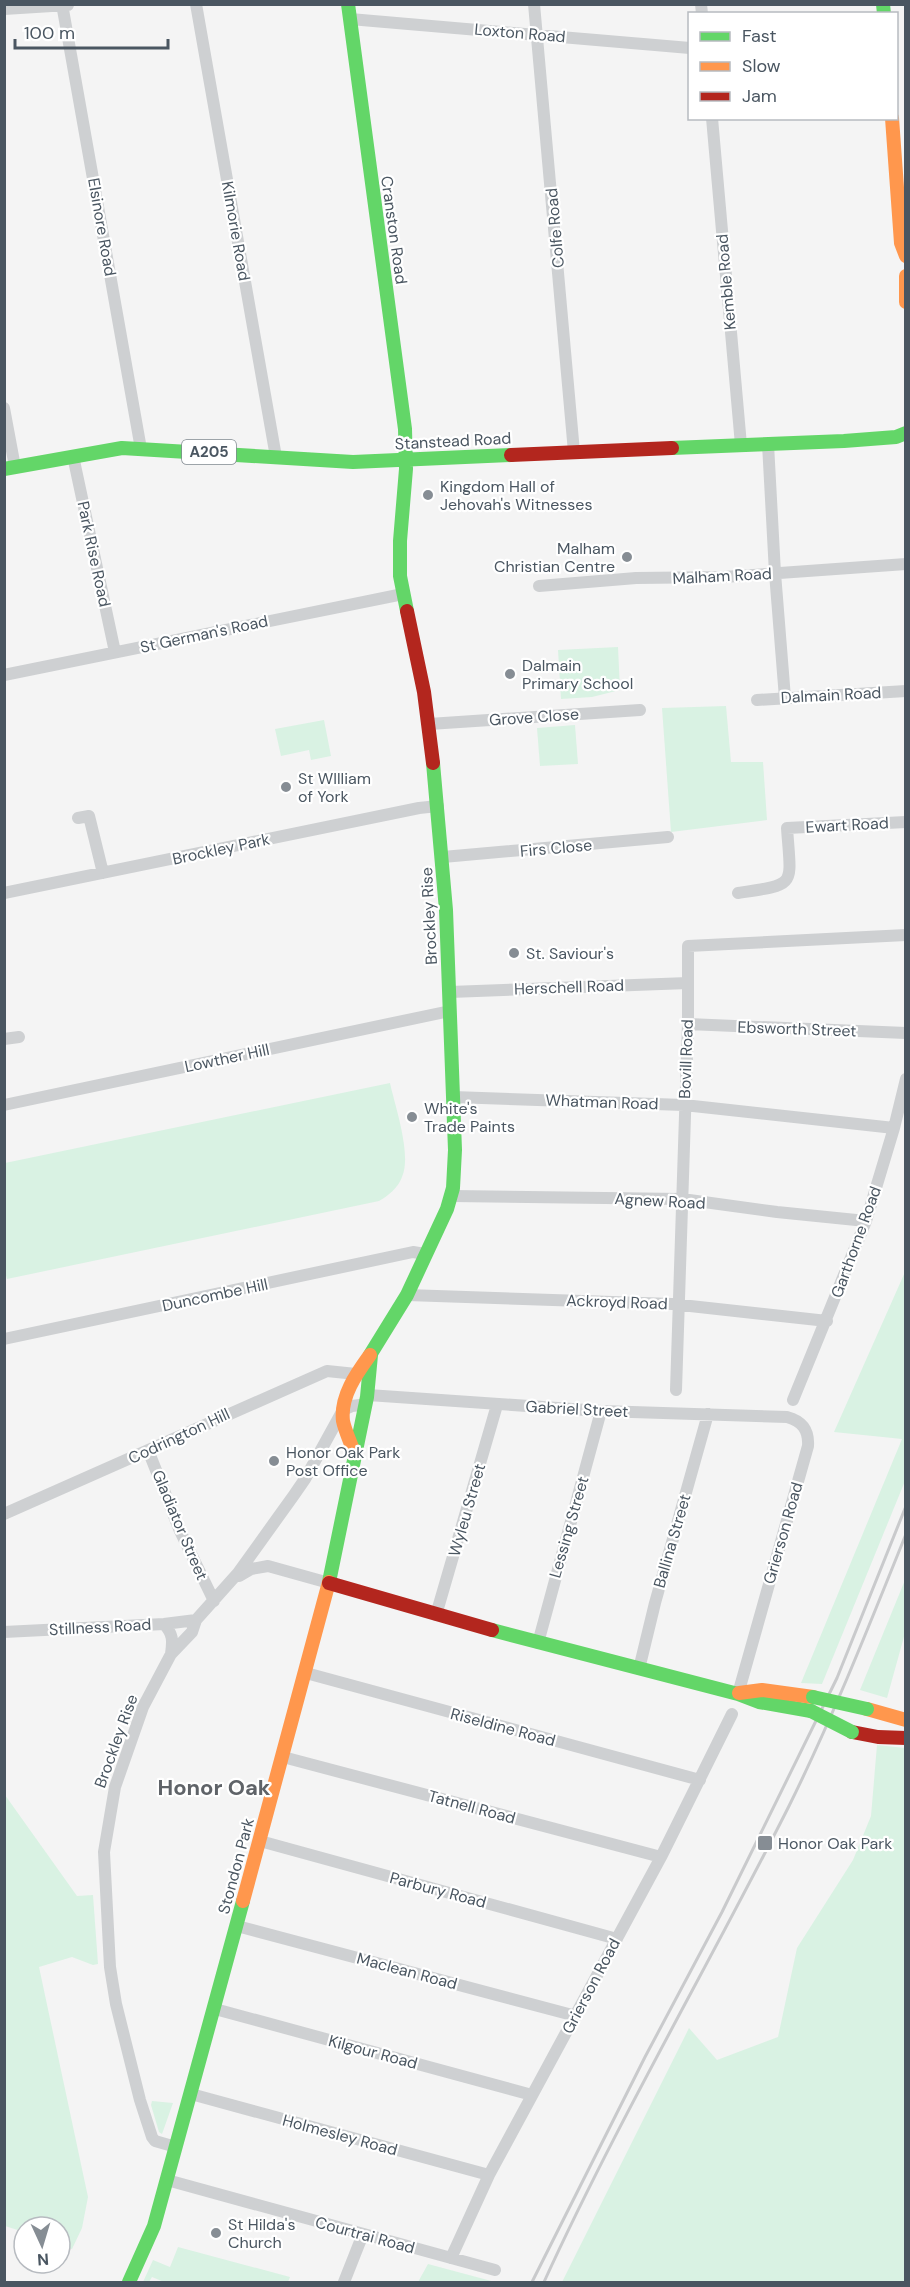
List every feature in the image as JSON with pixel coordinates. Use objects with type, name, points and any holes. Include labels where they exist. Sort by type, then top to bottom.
[{"type":"main road","name":"Cranston Road","points":[[348,4],[405,429],[406,460]]},
{"type":"main road","points":[[892,120],[901,243],[906,256]]},
{"type":"main road","points":[[906,276],[906,302]]},
{"type":"main road","name":"Stanstead Road","points":[[10,468],[109,449],[328,461],[406,460],[768,444],[896,437],[906,433]]},
{"type":"main road","name":"Brockley Rise","points":[[371,1354],[406,1294],[425,1254],[452,1196],[455,1176],[450,992],[438,806],[429,724],[403,594],[399,558],[406,460]]},
{"type":"main road","points":[[343,1410],[346,1396],[356,1374],[371,1354]]},
{"type":"main road","name":"Stondon Park","points":[[129,2283],[154,2226],[306,1673],[329,1583],[354,1453],[365,1410],[371,1354]]},
{"type":"main road","name":"Stondon Park","points":[[343,1410],[343,1420],[354,1453]]},
{"type":"main road","points":[[347,1428],[351,1429],[361,1425]]},
{"type":"main road","points":[[329,1583],[436,1615],[738,1694],[759,1702],[867,1708],[906,1720]]},
{"type":"main road","points":[[812,1704],[852,1732],[878,1737],[906,1738]]},
{"type":"street","name":"Kilmorie Road","points":[[196,4],[276,457]]},
{"type":"street","name":"Colfe Road","points":[[534,4],[574,452]]},
{"type":"street","points":[[4,9],[65,5]]},
{"type":"street","name":"Elsinore Road","points":[[65,5],[141,449]]},
{"type":"street","name":"Loxton Road","points":[[350,19],[688,48]]},
{"type":"street","name":"Kemble Road","points":[[712,120],[741,445]]},
{"type":"street","points":[[4,408],[10,468]]},
{"type":"street","points":[[768,444],[785,698]]},
{"type":"street","name":"Park Rise Road","points":[[73,456],[115,652]]},
{"type":"street","name":"Malham Road","points":[[539,586],[636,578],[679,579],[906,564]]},
{"type":"street","name":"St German's Road","points":[[4,675],[403,594]]},
{"type":"street","name":"Dalmain Road","points":[[757,700],[906,691]]},
{"type":"street","name":"Grove Close","points":[[429,724],[640,710]]},
{"type":"street","name":"Brockley Park","points":[[4,893],[438,806]]},
{"type":"street","points":[[78,818],[89,816],[103,873]]},
{"type":"street","name":"Ewart Road","points":[[738,893],[778,887],[787,881],[790,872],[787,828],[906,822]]},
{"type":"street","name":"Firs Close","points":[[442,856],[668,837]]},
{"type":"street","name":"Bovill Road","points":[[676,1390],[688,1024],[687,946],[906,935]]},
{"type":"street","name":"Herschell Road","points":[[450,992],[688,983]]},
{"type":"street","name":"Lowther Hill","points":[[4,1105],[450,1011]]},
{"type":"street","name":"Ebsworth Street","points":[[688,1024],[906,1033]]},
{"type":"street","points":[[4,1039],[19,1037]]},
{"type":"street","name":"Garthorne Road","points":[[793,1400],[866,1221],[906,1079]]},
{"type":"street","name":"Whatman Road","points":[[453,1097],[684,1105],[894,1128]]},
{"type":"street","name":"Agnew Road","points":[[452,1196],[682,1199],[866,1221]]},
{"type":"street","name":"Duncombe Hill","points":[[4,1339],[413,1252],[425,1254]]},
{"type":"street","name":"Ackroyd Road","points":[[406,1294],[679,1305],[827,1321]]},
{"type":"street","name":"Codrington Hill","points":[[4,1514],[327,1371],[356,1374]]},
{"type":"street","name":"Gabriel Street","points":[[368,1395],[602,1411],[788,1417]]},
{"type":"street","points":[[343,1410],[360,1405],[365,1410]]},
{"type":"street","name":"Wyleu Street","points":[[436,1615],[496,1405]]},
{"type":"street","name":"Brockley Rise","points":[[176,2147],[155,2141],[152,2137],[116,2004],[110,1967],[104,1852],[115,1787],[143,1707],[171,1654],[192,1632],[196,1620],[262,1540],[305,1479],[343,1410]]},
{"type":"street","name":"Lessing Street","points":[[538,1643],[602,1411]]},
{"type":"street","name":"Ballina Street","points":[[639,1669],[708,1414]]},
{"type":"street","name":"Grierson Road","points":[[738,1694],[808,1446],[805,1428],[795,1419],[788,1417]]},
{"type":"street","name":"Gladiator Street","points":[[148,1450],[180,1531],[214,1600]]},
{"type":"street","points":[[262,1540],[262,1557],[268,1566]]},
{"type":"street","points":[[230,1581],[250,1569],[268,1566],[329,1583]]},
{"type":"street","name":"Stillness Road","points":[[4,1632],[196,1620]]},
{"type":"street","points":[[157,1624],[171,1631],[173,1639],[171,1654]]},
{"type":"street","name":"Riseldine Road","points":[[306,1673],[700,1780]]},
{"type":"street","name":"Grierson Road","points":[[451,2258],[489,2175],[661,1857],[732,1714]]},
{"type":"street","name":"Tatnell Road","points":[[283,1757],[661,1857]]},
{"type":"street","name":"Parbury Road","points":[[260,1840],[616,1939]]},
{"type":"street","name":"Maclean Road","points":[[237,1926],[576,2016]]},
{"type":"street","name":"Kilgour Road","points":[[215,2009],[532,2095]]},
{"type":"street","name":"Holmesley Road","points":[[191,2094],[489,2175]]},
{"type":"street","name":"Courtrai Road","points":[[167,2180],[495,2270]]},
{"type":"street","points":[[344,2283],[363,2234]]},
{"type":"green space","points":[[618,647],[620,690],[592,697],[561,699],[558,650]]},
{"type":"green space","points":[[726,706],[731,762],[763,762],[767,820],[671,832],[662,708]]},
{"type":"green space","points":[[324,720],[331,756],[311,760],[309,750],[281,756],[275,729]]},
{"type":"green space","points":[[575,725],[578,764],[540,766],[537,728]]},
{"type":"green space","points":[[390,1083],[404,1144],[405,1168],[398,1185],[379,1201],[7,1279],[4,1269],[5,1163]]},
{"type":"green space","points":[[905,1272],[905,1481],[822,1684],[801,1683],[902,1439],[834,1432]]},
{"type":"green space","points":[[905,1580],[905,1633],[887,1698],[860,1690]]},
{"type":"green space","points":[[877,1745],[905,1748],[905,2282],[562,2282],[689,2028],[717,2060],[778,2037],[797,1948],[853,1860],[871,1816]]},
{"type":"green space","points":[[5,1795],[77,1896],[93,1895],[98,1964],[93,1965],[72,1957],[39,1967],[88,2197],[82,2228],[72,2249],[72,2215],[12,2215],[12,2228],[5,2226]]},
{"type":"green space","points":[[152,2101],[173,2103],[162,2134],[159,2132],[151,2105]]},
{"type":"green space","points":[[178,2247],[290,2277],[288,2282],[164,2282],[152,2277],[149,2282],[143,2282],[153,2260],[170,2267]]},
{"type":"green space","points":[[428,2264],[495,2282],[418,2282]]},
{"type":"railway","points":[[532,2282],[645,2057],[722,1912],[837,1678],[906,1506]]},
{"type":"railway","points":[[544,2282],[602,2162],[805,1773],[836,1705],[906,1534]]},
{"type":"traffic: fast","points":[[348,4],[405,429],[406,469],[400,541],[400,576],[407,611]]},
{"type":"traffic: fast","points":[[883,4],[884,12]]},
{"type":"traffic: fast","points":[[672,448],[844,441],[896,437],[906,433]]},
{"type":"traffic: fast","points":[[4,469],[122,448],[353,462],[511,455]]},
{"type":"traffic: fast","points":[[370,1355],[407,1295],[447,1209],[453,1188],[455,1150],[446,910],[433,763]]},
{"type":"traffic: fast","points":[[329,1582],[367,1397],[371,1355]]},
{"type":"traffic: fast","points":[[492,1630],[738,1694],[759,1702],[811,1711]]},
{"type":"traffic: fast","points":[[813,1697],[867,1709]]},
{"type":"traffic: fast","points":[[811,1711],[852,1732]]},
{"type":"traffic: fast","points":[[129,2282],[154,2226],[243,1901]]},
{"type":"traffic: slow","points":[[892,120],[901,243],[906,256]]},
{"type":"traffic: slow","points":[[906,276],[906,302]]},
{"type":"traffic: slow","points":[[354,1453],[343,1421],[344,1403],[350,1385],[370,1355]]},
{"type":"traffic: slow","points":[[243,1901],[329,1582]]},
{"type":"traffic: slow","points":[[739,1693],[762,1690],[813,1697]]},
{"type":"traffic: slow","points":[[867,1709],[906,1720]]},
{"type":"traffic: jam","points":[[511,455],[672,448]]},
{"type":"traffic: jam","points":[[407,611],[424,692],[433,763]]},
{"type":"traffic: jam","points":[[329,1583],[492,1630]]},
{"type":"traffic: jam","points":[[852,1732],[878,1737],[906,1738]]},
{"type":"place","name":"Kingdom Hall of Jehovah's Witnesses","points":[[428,495]]},
{"type":"place","name":"Malham Christian Centre","points":[[627,557]]},
{"type":"place","name":"Dalmain Primary School","points":[[510,674]]},
{"type":"place","name":"St WIlliam of York","points":[[286,787]]},
{"type":"place","name":"St. Saviour's","points":[[514,953]]},
{"type":"place","name":"White's Trade Paints","points":[[412,1117]]},
{"type":"place","name":"Honor Oak Park Post Office","points":[[274,1461]]},
{"type":"place","name":"Honor Oak Park","points":[[765,1843]]},
{"type":"place","name":"St Hilda's Church","points":[[216,2233]]},
{"type":"district","name":"Honor Oak","points":[[214,1787]]}]
